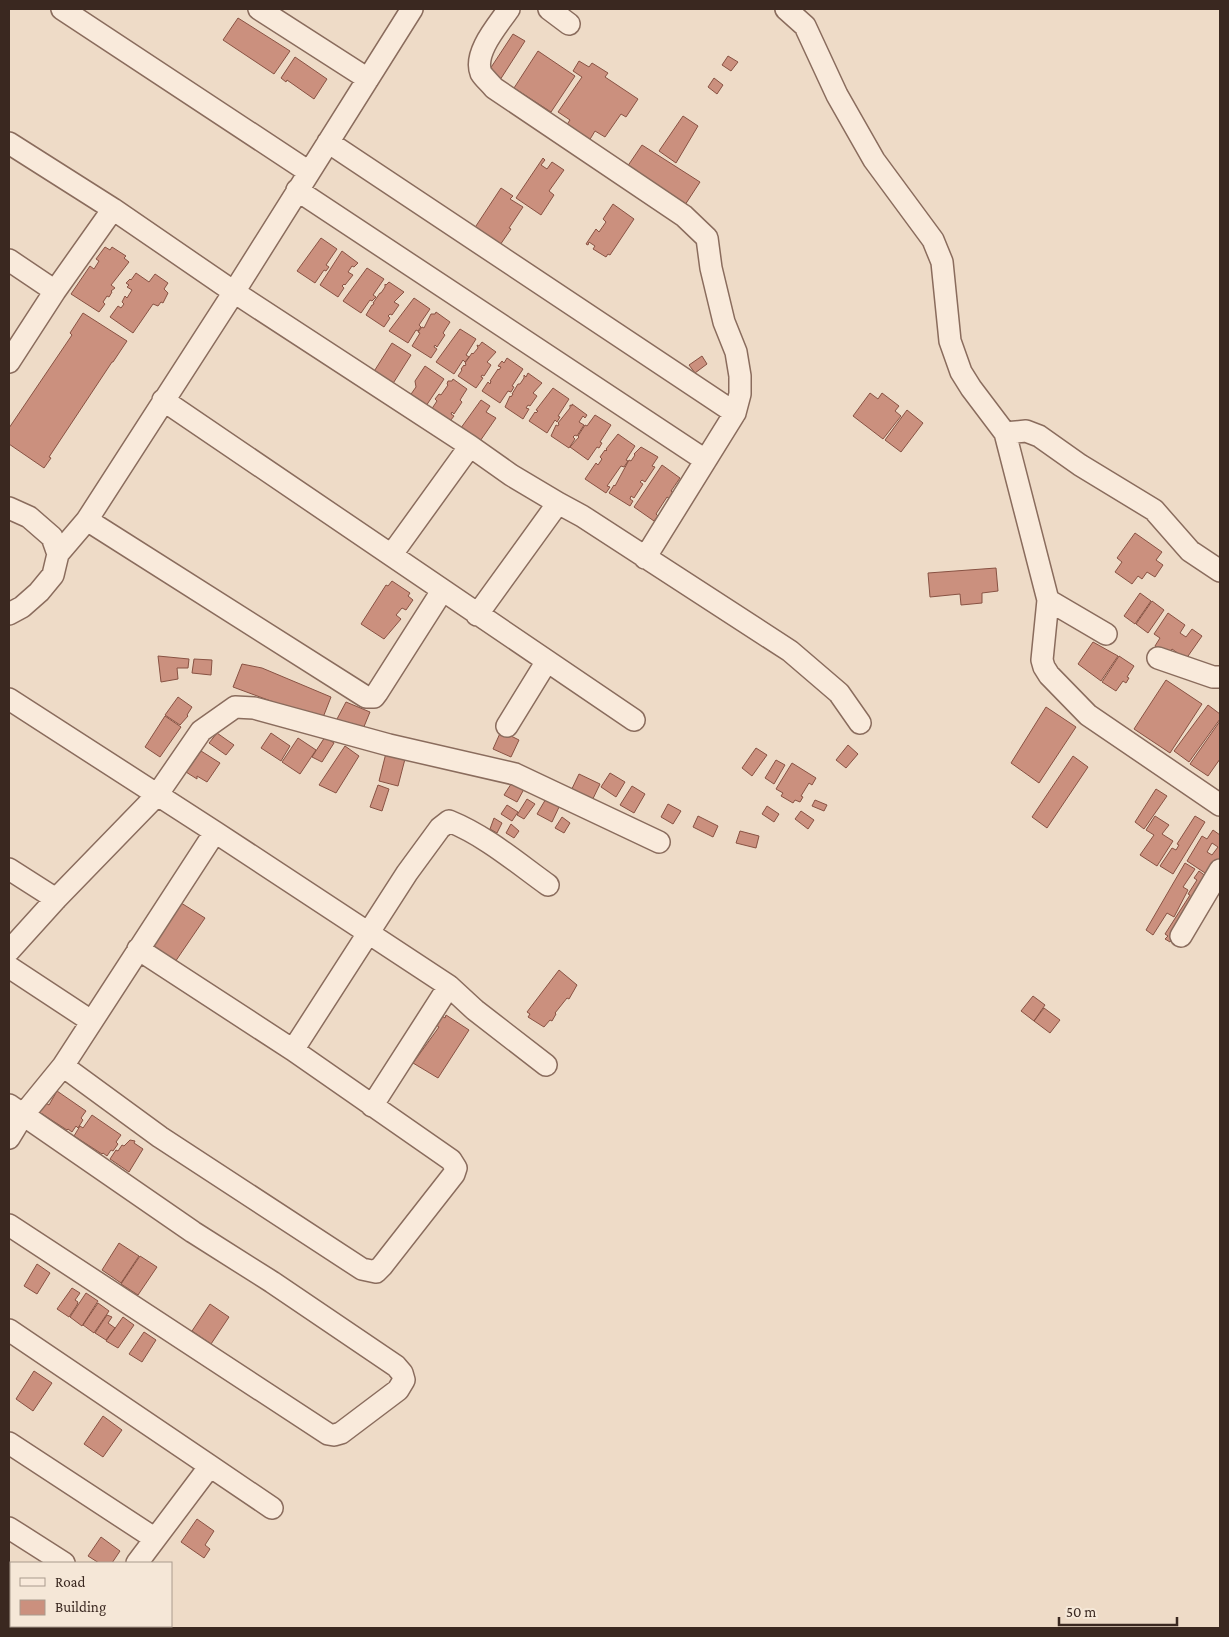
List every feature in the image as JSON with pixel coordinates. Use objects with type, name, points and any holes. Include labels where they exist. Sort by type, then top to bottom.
[{"type":"street","points":[[62,9],[309,172]]},
{"type":"street","points":[[259,9],[368,79]]},
{"type":"street","points":[[9,614],[22,607],[39,592],[53,575],[58,554],[87,520],[234,292],[412,9]]},
{"type":"street","points":[[509,9],[481,52],[479,62],[482,74],[494,88],[684,216],[707,238],[711,268],[724,322],[736,352],[740,376],[740,394],[735,413],[645,558]]},
{"type":"street","points":[[549,9],[569,24]]},
{"type":"street","points":[[786,9],[804,26],[837,95],[874,160],[933,240],[942,262],[950,341],[961,372],[1005,433],[1048,600],[1042,660],[1044,667],[1049,675],[1088,715],[1220,805]]},
{"type":"street","points":[[328,142],[735,413]]},
{"type":"street","points":[[9,143],[113,209],[234,292],[512,475],[582,516],[790,651],[839,693],[860,723]]},
{"type":"street","points":[[297,190],[705,460]]},
{"type":"street","points":[[9,362],[55,291],[113,209]]},
{"type":"street","points":[[9,260],[55,291]]},
{"type":"street","points":[[163,400],[634,720]]},
{"type":"street","points":[[1005,433],[1026,432],[1039,436],[1154,510],[1190,551],[1220,571]]},
{"type":"street","points":[[392,554],[470,446]]},
{"type":"street","points":[[477,615],[558,503]]},
{"type":"street","points":[[9,508],[29,517],[52,537],[58,554]]},
{"type":"street","points":[[87,520],[366,697],[374,697],[377,693],[442,591]]},
{"type":"street","points":[[1048,600],[1106,634]]},
{"type":"street","points":[[1158,658],[1213,677],[1220,677]]},
{"type":"street","points":[[507,726],[547,661]]},
{"type":"street","points":[[9,699],[449,986],[474,1010],[546,1065]]},
{"type":"street","points":[[9,951],[157,794],[201,731],[235,707],[254,708],[390,745],[515,774],[659,842]]},
{"type":"street","points":[[293,1050],[407,872],[440,828],[450,821],[477,834],[548,885]]},
{"type":"street","points":[[9,1138],[16,1110],[63,1066],[215,832]]},
{"type":"street","points":[[9,869],[56,899]]},
{"type":"street","points":[[1181,936],[1220,870]]},
{"type":"street","points":[[63,1066],[160,1137],[362,1269],[376,1272],[382,1266],[454,1174],[456,1168],[451,1160],[293,1050],[138,950]]},
{"type":"street","points":[[9,967],[92,1021]]},
{"type":"street","points":[[372,1106],[449,986]]},
{"type":"street","points":[[9,1225],[328,1434],[341,1433],[398,1390],[404,1380],[402,1373],[396,1366],[272,1282],[193,1232],[16,1110]]},
{"type":"street","points":[[9,1330],[272,1508]]},
{"type":"street","points":[[9,1443],[154,1538]]},
{"type":"street","points":[[138,1562],[210,1466]]},
{"type":"street","points":[[9,1528],[62,1562]]},
{"type":"building","points":[[238,18],[290,51],[274,74],[223,40]]},
{"type":"building","points":[[513,34],[525,41],[500,80],[488,72]]},
{"type":"building","points":[[538,51],[575,76],[551,112],[514,88]]},
{"type":"building","points":[[728,56],[738,62],[731,71],[722,65]]},
{"type":"building","points":[[295,57],[327,79],[314,99],[287,80],[286,82],[281,78]]},
{"type":"building","points":[[579,61],[589,67],[592,63],[608,73],[605,77],[638,99],[626,117],[621,114],[605,137],[595,131],[589,141],[566,126],[570,120],[558,112],[582,77],[573,71]]},
{"type":"building","points":[[714,78],[723,85],[717,94],[708,87]]},
{"type":"building","points":[[683,116],[698,126],[676,163],[659,151]]},
{"type":"building","points":[[642,145],[700,182],[683,208],[625,170]]},
{"type":"building","points":[[543,158],[545,160],[541,165],[547,169],[552,162],[564,170],[549,191],[554,195],[541,215],[516,198]]},
{"type":"building","points":[[501,188],[513,196],[510,199],[523,207],[500,245],[474,229]]},
{"type":"building","points":[[613,204],[634,219],[610,255],[608,254],[606,257],[593,249],[595,246],[589,242],[588,245],[586,244],[596,229],[599,232],[606,222],[603,219]]},
{"type":"building","points":[[321,238],[337,249],[326,265],[329,267],[326,271],[324,270],[315,283],[297,271]]},
{"type":"building","points":[[105,247],[110,250],[112,247],[126,256],[124,258],[129,262],[111,285],[115,288],[103,302],[105,304],[99,312],[71,294],[90,266],[94,269],[99,261],[96,259]]},
{"type":"building","points":[[342,251],[358,263],[354,267],[352,266],[348,272],[353,275],[342,286],[344,288],[338,297],[320,285]]},
{"type":"building","points":[[367,268],[384,279],[373,295],[376,297],[372,301],[370,300],[361,313],[343,301]]},
{"type":"building","points":[[136,273],[149,282],[155,274],[168,283],[164,289],[168,293],[163,303],[161,302],[158,306],[153,304],[133,333],[110,317],[118,306],[121,308],[124,304],[122,302],[125,296],[127,298],[132,290],[127,287],[129,285],[126,283]]},
{"type":"building","points":[[389,282],[404,292],[394,302],[399,305],[392,315],[388,316],[390,318],[384,327],[366,315],[385,287],[385,284]]},
{"type":"building","points":[[414,298],[430,309],[419,325],[421,327],[418,331],[416,330],[408,343],[389,331]]},
{"type":"building","points":[[436,312],[450,322],[443,333],[445,335],[437,347],[435,345],[434,347],[437,349],[431,358],[412,346],[420,333],[418,332],[422,327],[424,328],[431,314]]},
{"type":"building","points":[[83,313],[127,341],[49,457],[51,458],[44,468],[9,444],[9,428],[72,335],[70,333]]},
{"type":"building","points":[[460,329],[476,339],[466,355],[469,357],[465,362],[463,360],[454,374],[436,362]]},
{"type":"building","points":[[482,342],[496,352],[487,362],[491,365],[484,376],[482,375],[481,377],[483,378],[476,388],[458,376],[472,353],[478,348],[477,345],[479,346]]},
{"type":"building","points":[[392,343],[411,355],[392,385],[373,373]]},
{"type":"building","points":[[702,356],[707,364],[695,373],[689,365]]},
{"type":"building","points":[[507,358],[523,369],[512,386],[514,387],[511,392],[508,391],[500,403],[482,391],[488,382],[490,384],[490,381],[501,367],[498,366],[502,361],[504,363]]},
{"type":"building","points":[[425,366],[444,379],[424,409],[409,397],[416,387],[415,381]]},
{"type":"building","points":[[528,373],[542,383],[533,393],[537,396],[530,406],[528,405],[526,408],[529,409],[523,419],[505,407],[510,396],[524,378],[524,375],[526,377]]},
{"type":"building","points":[[453,379],[467,389],[460,400],[462,402],[454,414],[452,412],[451,414],[454,416],[447,425],[429,413],[437,401],[435,399],[439,394],[441,395],[448,385],[448,381]]},
{"type":"building","points":[[553,388],[569,399],[558,416],[560,417],[557,422],[555,420],[547,433],[529,421]]},
{"type":"building","points":[[870,393],[878,399],[882,393],[899,406],[895,411],[901,416],[883,439],[853,416]]},
{"type":"building","points":[[481,400],[490,406],[486,412],[496,418],[478,444],[458,432]]},
{"type":"building","points":[[572,404],[587,415],[585,418],[583,416],[579,422],[584,425],[577,436],[573,437],[575,439],[569,448],[551,436],[556,425],[558,426],[558,423]]},
{"type":"building","points":[[907,410],[923,423],[901,452],[885,440]]},
{"type":"building","points":[[595,415],[611,425],[600,442],[602,443],[599,448],[597,447],[588,460],[570,447],[579,437],[585,425],[587,426]]},
{"type":"building","points":[[618,434],[635,446],[624,467],[621,466],[607,486],[610,487],[606,493],[585,479],[596,463],[598,465],[602,459],[600,457]]},
{"type":"building","points":[[641,447],[658,457],[652,466],[655,467],[645,482],[642,480],[640,482],[643,484],[634,498],[631,496],[630,499],[633,501],[630,506],[609,493],[615,486],[629,460],[631,461],[634,454]]},
{"type":"building","points":[[662,465],[680,478],[671,491],[674,493],[670,499],[667,497],[656,514],[658,516],[654,521],[634,507]]},
{"type":"building","points":[[1135,533],[1162,552],[1156,560],[1163,565],[1155,577],[1147,572],[1142,579],[1138,576],[1132,584],[1115,572],[1122,562],[1117,558]]},
{"type":"building","points":[[996,568],[998,591],[982,593],[982,603],[961,605],[960,594],[930,597],[928,573]]},
{"type":"building","points":[[392,581],[410,593],[408,596],[413,600],[406,610],[402,608],[396,615],[401,619],[384,639],[361,624],[386,585],[388,586]]},
{"type":"building","points":[[1140,593],[1151,601],[1135,624],[1124,616]]},
{"type":"building","points":[[1152,601],[1164,610],[1148,633],[1136,624]]},
{"type":"building","points":[[1168,613],[1185,625],[1180,633],[1186,637],[1192,629],[1202,636],[1186,659],[1172,649],[1168,656],[1155,646],[1160,638],[1154,634]]},
{"type":"building","points":[[1093,642],[1118,656],[1101,681],[1078,664]]},
{"type":"building","points":[[158,656],[189,659],[188,668],[177,668],[178,679],[161,682]]},
{"type":"building","points":[[1119,656],[1134,666],[1127,677],[1129,678],[1126,683],[1123,681],[1116,691],[1102,682]]},
{"type":"building","points":[[194,659],[212,660],[211,675],[192,673]]},
{"type":"building","points":[[242,664],[262,668],[331,697],[322,720],[233,687]]},
{"type":"building","points":[[1166,680],[1202,704],[1170,753],[1134,729]]},
{"type":"building","points":[[178,697],[192,707],[188,716],[180,725],[165,715]]},
{"type":"building","points":[[346,702],[370,712],[363,729],[337,719]]},
{"type":"building","points":[[1208,705],[1220,714],[1220,719],[1189,762],[1174,751]]},
{"type":"building","points":[[1046,707],[1076,727],[1039,783],[1011,763]]},
{"type":"building","points":[[165,716],[181,727],[160,757],[145,747]]},
{"type":"building","points":[[1220,721],[1220,759],[1208,776],[1190,764]]},
{"type":"building","points":[[501,731],[519,740],[511,757],[493,749]]},
{"type":"building","points":[[217,733],[234,745],[226,755],[209,743]]},
{"type":"building","points":[[271,733],[290,746],[281,761],[261,748]]},
{"type":"building","points":[[325,737],[334,743],[322,762],[312,757]]},
{"type":"building","points":[[298,738],[316,750],[300,774],[282,762]]},
{"type":"building","points":[[848,745],[858,754],[846,768],[836,760]]},
{"type":"building","points":[[345,746],[359,756],[336,793],[319,785]]},
{"type":"building","points":[[756,748],[767,755],[752,776],[742,768]]},
{"type":"building","points":[[201,751],[220,763],[207,782],[197,776],[197,779],[186,772]]},
{"type":"building","points":[[386,753],[405,759],[398,786],[379,781]]},
{"type":"building","points":[[1073,756],[1088,767],[1047,828],[1032,817]]},
{"type":"building","points":[[776,760],[785,765],[774,784],[765,778]]},
{"type":"building","points":[[792,763],[816,778],[812,785],[809,783],[801,796],[803,797],[800,802],[795,800],[793,803],[781,796],[783,793],[776,789]]},
{"type":"building","points":[[610,773],[625,782],[616,797],[601,787]]},
{"type":"building","points":[[579,774],[600,784],[589,807],[568,797]]},
{"type":"building","points":[[513,781],[524,789],[517,802],[504,795]]},
{"type":"building","points":[[378,785],[389,789],[382,811],[370,807]]},
{"type":"building","points":[[632,786],[645,794],[634,813],[620,805]]},
{"type":"building","points":[[1156,789],[1167,796],[1144,829],[1135,822]]},
{"type":"building","points":[[547,797],[560,805],[552,822],[537,814]]},
{"type":"building","points":[[527,799],[535,804],[524,819],[517,815]]},
{"type":"building","points":[[815,800],[827,805],[824,811],[812,806]]},
{"type":"building","points":[[668,804],[681,811],[673,824],[661,817]]},
{"type":"building","points":[[507,805],[518,812],[512,821],[501,814]]},
{"type":"building","points":[[767,806],[779,814],[774,822],[762,814]]},
{"type":"building","points":[[801,811],[814,820],[808,829],[795,819]]},
{"type":"building","points":[[698,816],[718,826],[713,837],[693,827]]},
{"type":"building","points":[[1155,816],[1169,825],[1162,834],[1173,841],[1157,866],[1140,855],[1154,835],[1146,830]]},
{"type":"building","points":[[1195,816],[1205,822],[1173,874],[1160,866],[1172,848],[1176,850],[1179,845],[1177,844]]},
{"type":"building","points":[[562,817],[570,823],[564,833],[555,828]]},
{"type":"building","points":[[494,818],[502,823],[497,833],[490,829]]},
{"type":"building","points":[[511,824],[519,831],[514,838],[506,833]]},
{"type":"building","points":[[1213,830],[1220,835],[1220,862],[1211,877],[1187,861],[1202,836],[1207,839]],"holes":[[[1212,843],[1218,847],[1212,855],[1207,852]]]},
{"type":"building","points":[[740,831],[759,836],[756,848],[736,843]]},
{"type":"building","points":[[1185,863],[1195,869],[1183,887],[1188,890],[1174,917],[1167,913],[1153,935],[1146,930]]},
{"type":"building","points":[[1199,871],[1207,877],[1170,942],[1165,939],[1168,936],[1165,934],[1190,895],[1188,894],[1197,880],[1194,878]]},
{"type":"building","points":[[178,901],[205,918],[175,962],[148,944]]},
{"type":"building","points":[[559,970],[577,985],[569,999],[567,998],[555,1013],[552,1021],[550,1020],[544,1027],[528,1017],[530,1014],[527,1012]]},
{"type":"building","points":[[1033,996],[1045,1005],[1034,1021],[1021,1011]]},
{"type":"building","points":[[1044,1008],[1060,1020],[1050,1033],[1034,1021]]},
{"type":"building","points":[[446,1015],[469,1030],[438,1078],[413,1063],[439,1027],[436,1025],[442,1016],[445,1018]]},
{"type":"building","points":[[57,1091],[86,1111],[81,1118],[83,1120],[78,1128],[76,1126],[72,1132],[39,1112],[46,1103],[49,1105]]},
{"type":"building","points":[[92,1115],[121,1135],[116,1142],[118,1144],[107,1156],[74,1136],[80,1126],[83,1128]]},
{"type":"building","points":[[130,1140],[135,1141],[134,1143],[143,1149],[129,1172],[110,1159],[116,1150],[118,1151],[122,1145],[124,1146]]},
{"type":"building","points":[[119,1243],[139,1256],[121,1283],[102,1270]]},
{"type":"building","points":[[140,1256],[157,1267],[138,1295],[121,1284]]},
{"type":"building","points":[[37,1264],[50,1273],[37,1294],[24,1286]]},
{"type":"building","points":[[72,1288],[80,1293],[75,1300],[78,1302],[77,1305],[69,1317],[57,1309]]},
{"type":"building","points":[[86,1293],[98,1301],[82,1326],[70,1317]]},
{"type":"building","points":[[98,1303],[109,1311],[94,1333],[83,1325]]},
{"type":"building","points":[[210,1304],[229,1317],[211,1344],[192,1331]]},
{"type":"building","points":[[107,1315],[112,1317],[108,1323],[115,1328],[106,1340],[95,1333]]},
{"type":"building","points":[[123,1317],[134,1325],[118,1348],[106,1341]]},
{"type":"building","points":[[144,1332],[156,1340],[142,1362],[129,1354]]},
{"type":"building","points":[[34,1371],[52,1383],[33,1411],[16,1399]]},
{"type":"building","points":[[103,1416],[122,1430],[103,1457],[84,1444]]},
{"type":"building","points":[[197,1519],[214,1531],[205,1545],[210,1549],[204,1558],[181,1542]]},
{"type":"building","points":[[101,1537],[120,1551],[113,1562],[97,1562],[88,1556]]}]
